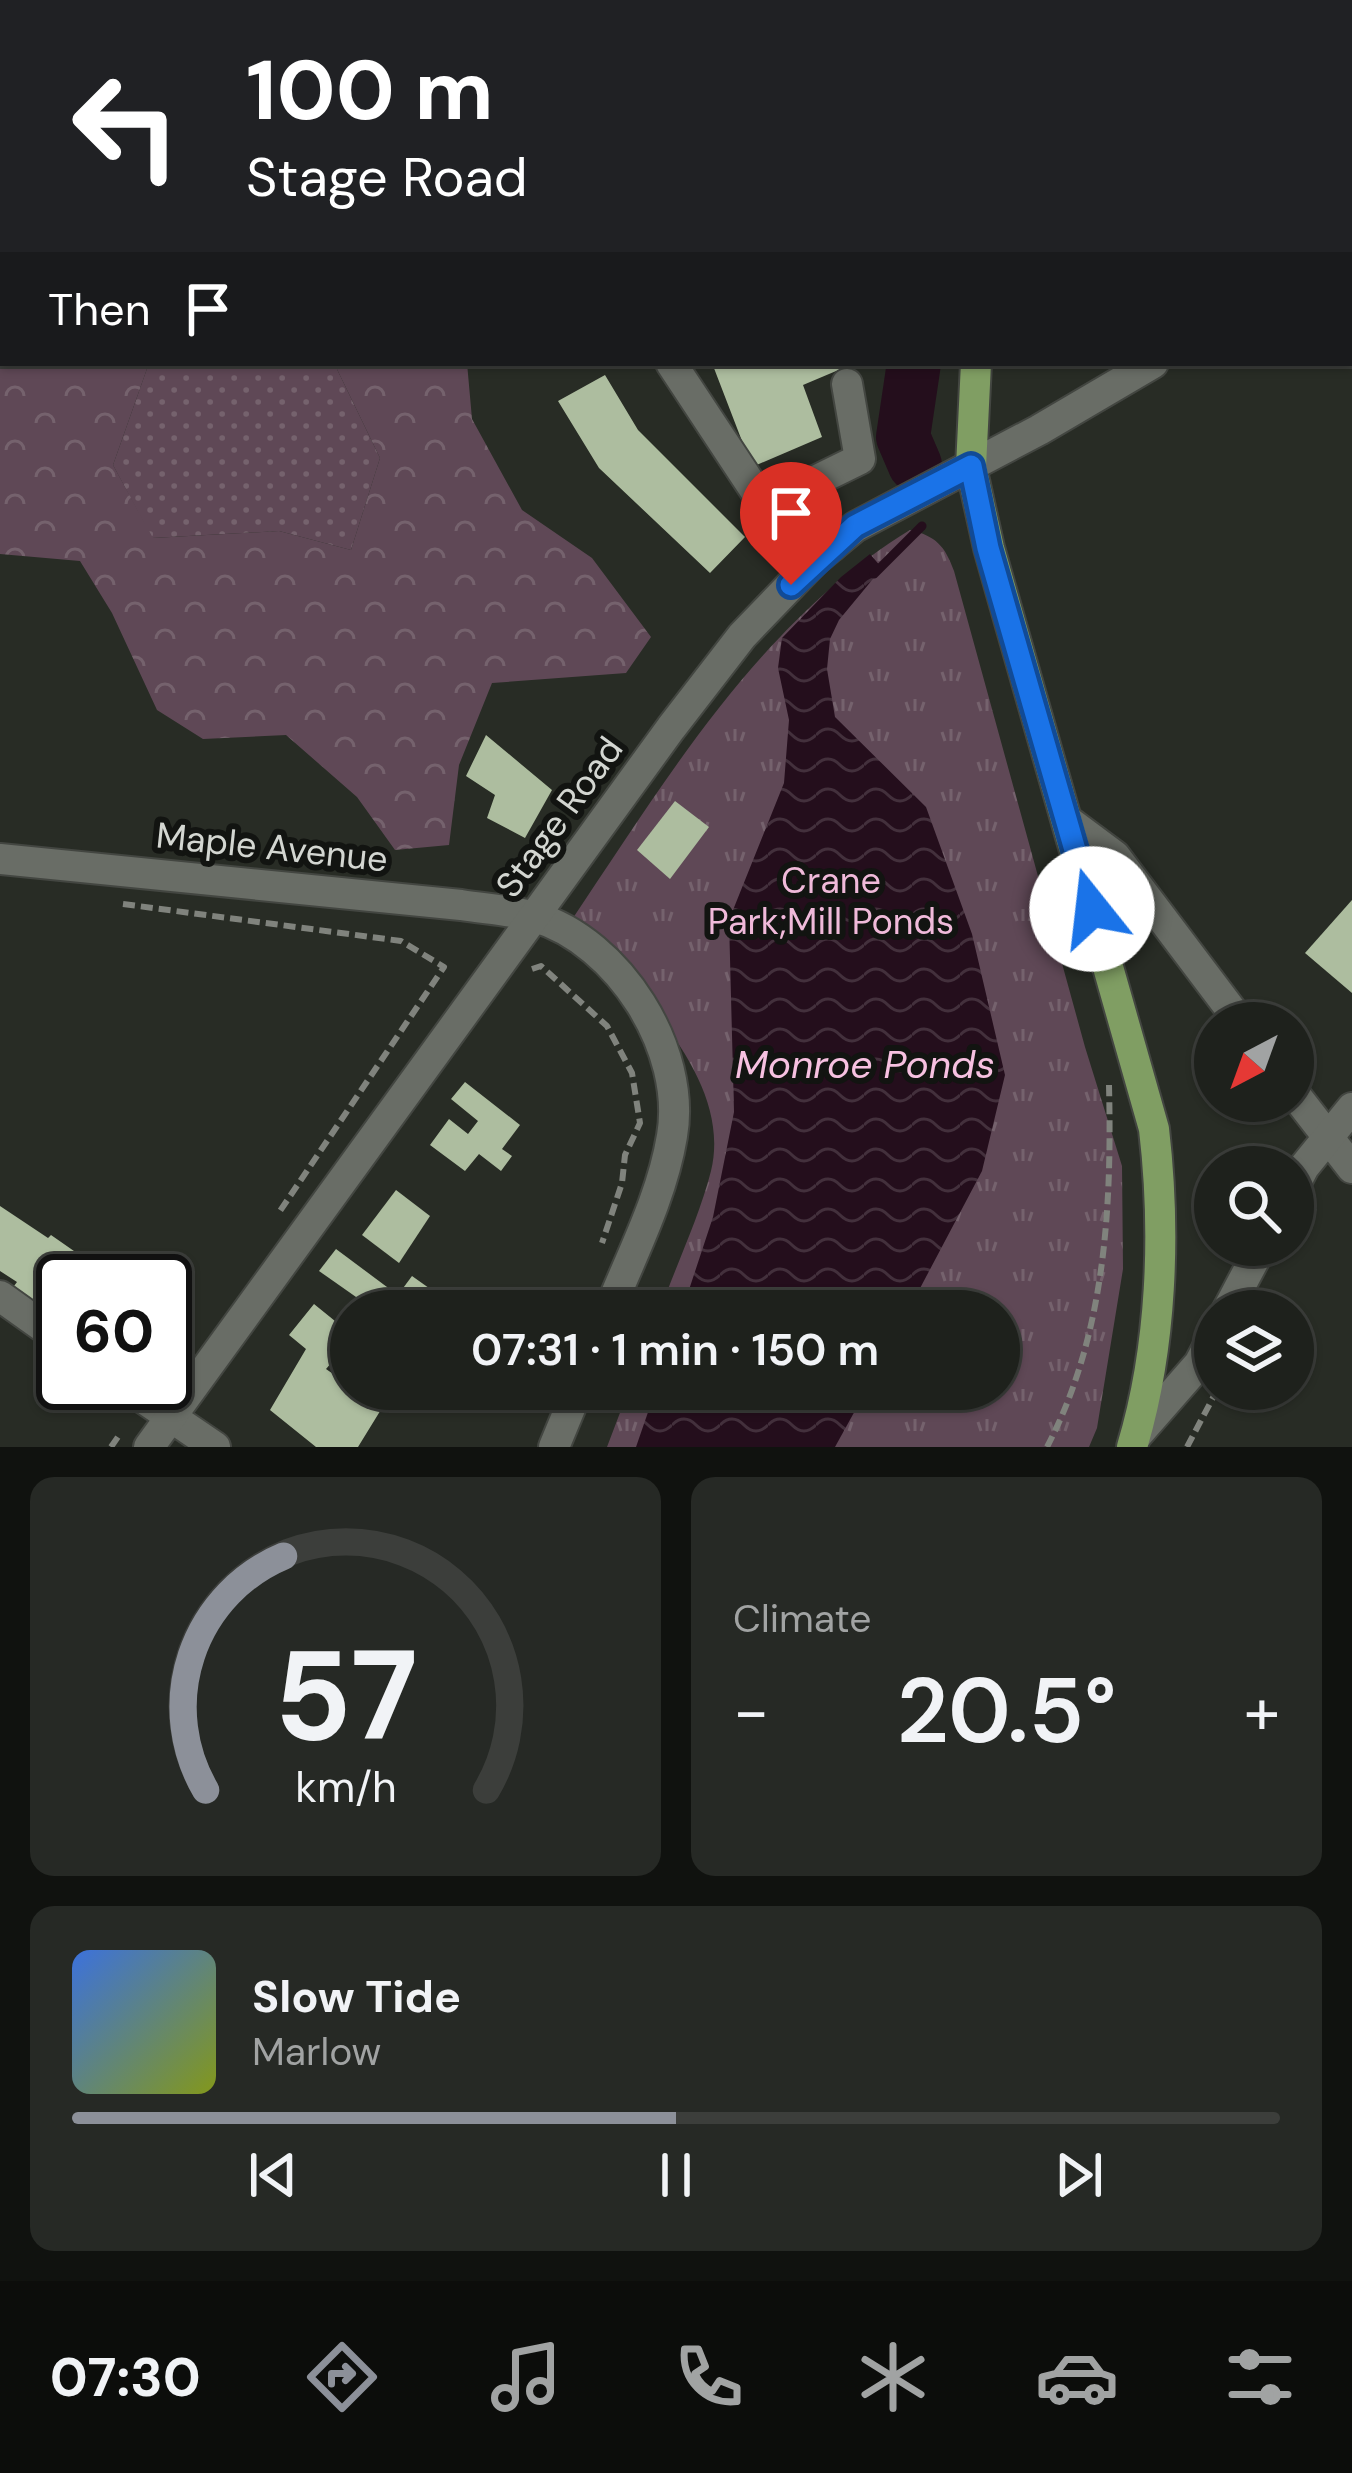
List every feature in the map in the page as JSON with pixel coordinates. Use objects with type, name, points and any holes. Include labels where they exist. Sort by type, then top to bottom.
[{"type":"main road","points":[[976,366],[971,466],[988,548],[1154,1129],[1162,1204],[1157,1313],[1134,1441]]},
{"type":"street","points":[[673,366],[762,501],[860,459],[847,384]]},
{"type":"street","name":"Stage Road","points":[[149,1447],[742,635],[855,526],[1148,366]]},
{"type":"street","points":[[799,489],[832,546]]},
{"type":"street","points":[[1068,821],[1115,856],[1225,1002]]},
{"type":"street","name":"Maple Avenue","points":[[0,859],[461,905],[536,917]]},
{"type":"street","points":[[536,917],[595,951],[640,1001],[671,1072],[674,1131],[661,1184],[618,1290]]},
{"type":"street","points":[[1314,1158],[1352,1108]]},
{"type":"street","points":[[1314,1120],[1352,1168]]},
{"type":"street","points":[[0,1296],[36,1322]]},
{"type":"street","points":[[1134,1441],[1194,1370]]},
{"type":"street","points":[[160,1410],[215,1447]]},
{"type":"street","points":[[554,1447],[569,1410]]},
{"type":"path","points":[[122,904],[401,941],[444,967],[276,1216]]},
{"type":"path","points":[[524,981],[533,968],[541,967],[608,1026],[632,1073],[640,1123],[625,1155],[622,1183],[602,1245]]},
{"type":"path","points":[[1047,1447],[1091,1331],[1111,1173],[1108,1070]]},
{"type":"path","points":[[1187,1447],[1206,1410]]},
{"type":"green space","points":[[0,366],[148,366],[113,465],[153,538],[279,531],[351,550],[380,458],[335,366],[467,366],[472,419],[522,510],[592,558],[651,637],[626,673],[492,683],[459,765],[449,845],[395,850],[357,797],[286,735],[203,739],[157,710],[112,613],[80,561],[0,554]]},
{"type":"green space","points":[[148,366],[335,366],[380,458],[351,550],[279,531],[152,538],[113,465]]},
{"type":"green space","name":"Crane Park;Mill Ponds","points":[[910,530],[927,535],[947,555],[1122,1166],[1123,1269],[1097,1428],[1089,1447],[607,1447],[621,1410],[1020,1410],[1020,1290],[668,1290],[711,1171],[714,1136],[707,1101],[692,1066],[647,1002],[571,921],[720,706],[807,610],[856,567]]},
{"type":"water","name":"Monroe Ponds","points":[[870,554],[882,568],[839,620],[830,639],[827,669],[835,717],[926,807],[972,934],[1005,1075],[982,1171],[919,1290],[689,1290],[713,1217],[734,1112],[729,920],[784,783],[789,720],[778,668],[782,638]]},
{"type":"water","points":[[649,1410],[855,1410],[835,1447],[636,1447]]},
{"type":"building","points":[[713,366],[848,366],[803,385],[822,437],[752,467]]},
{"type":"building","points":[[605,375],[638,430],[745,537],[710,573],[599,468],[558,401]]},
{"type":"building","points":[[486,735],[552,790],[525,838],[487,818],[495,795],[466,776]]},
{"type":"building","points":[[675,801],[709,827],[670,879],[637,850]]},
{"type":"building","points":[[1352,900],[1352,993],[1305,953]]},
{"type":"building","points":[[465,1082],[520,1125],[502,1149],[512,1156],[501,1171],[479,1154],[465,1171],[430,1145],[449,1119],[468,1134],[478,1121],[451,1099]]},
{"type":"building","points":[[396,1190],[430,1216],[399,1263],[362,1235]]},
{"type":"building","points":[[0,1206],[78,1254],[36,1254],[36,1302],[0,1271]]},
{"type":"building","points":[[336,1249],[391,1290],[346,1290],[319,1271]]},
{"type":"building","points":[[412,1276],[432,1290],[402,1290]]},
{"type":"building","points":[[314,1304],[330,1317],[330,1364],[326,1369],[330,1372],[330,1410],[381,1410],[358,1447],[316,1447],[270,1410],[306,1349],[289,1335]]},
{"type":"waterway","points":[[914,366],[903,437],[915,465]]},
{"type":"waterway","points":[[874,574],[922,526]]},
{"type":"route","points":[[791,585],[855,526],[971,466],[988,548],[1092,909]]}]
